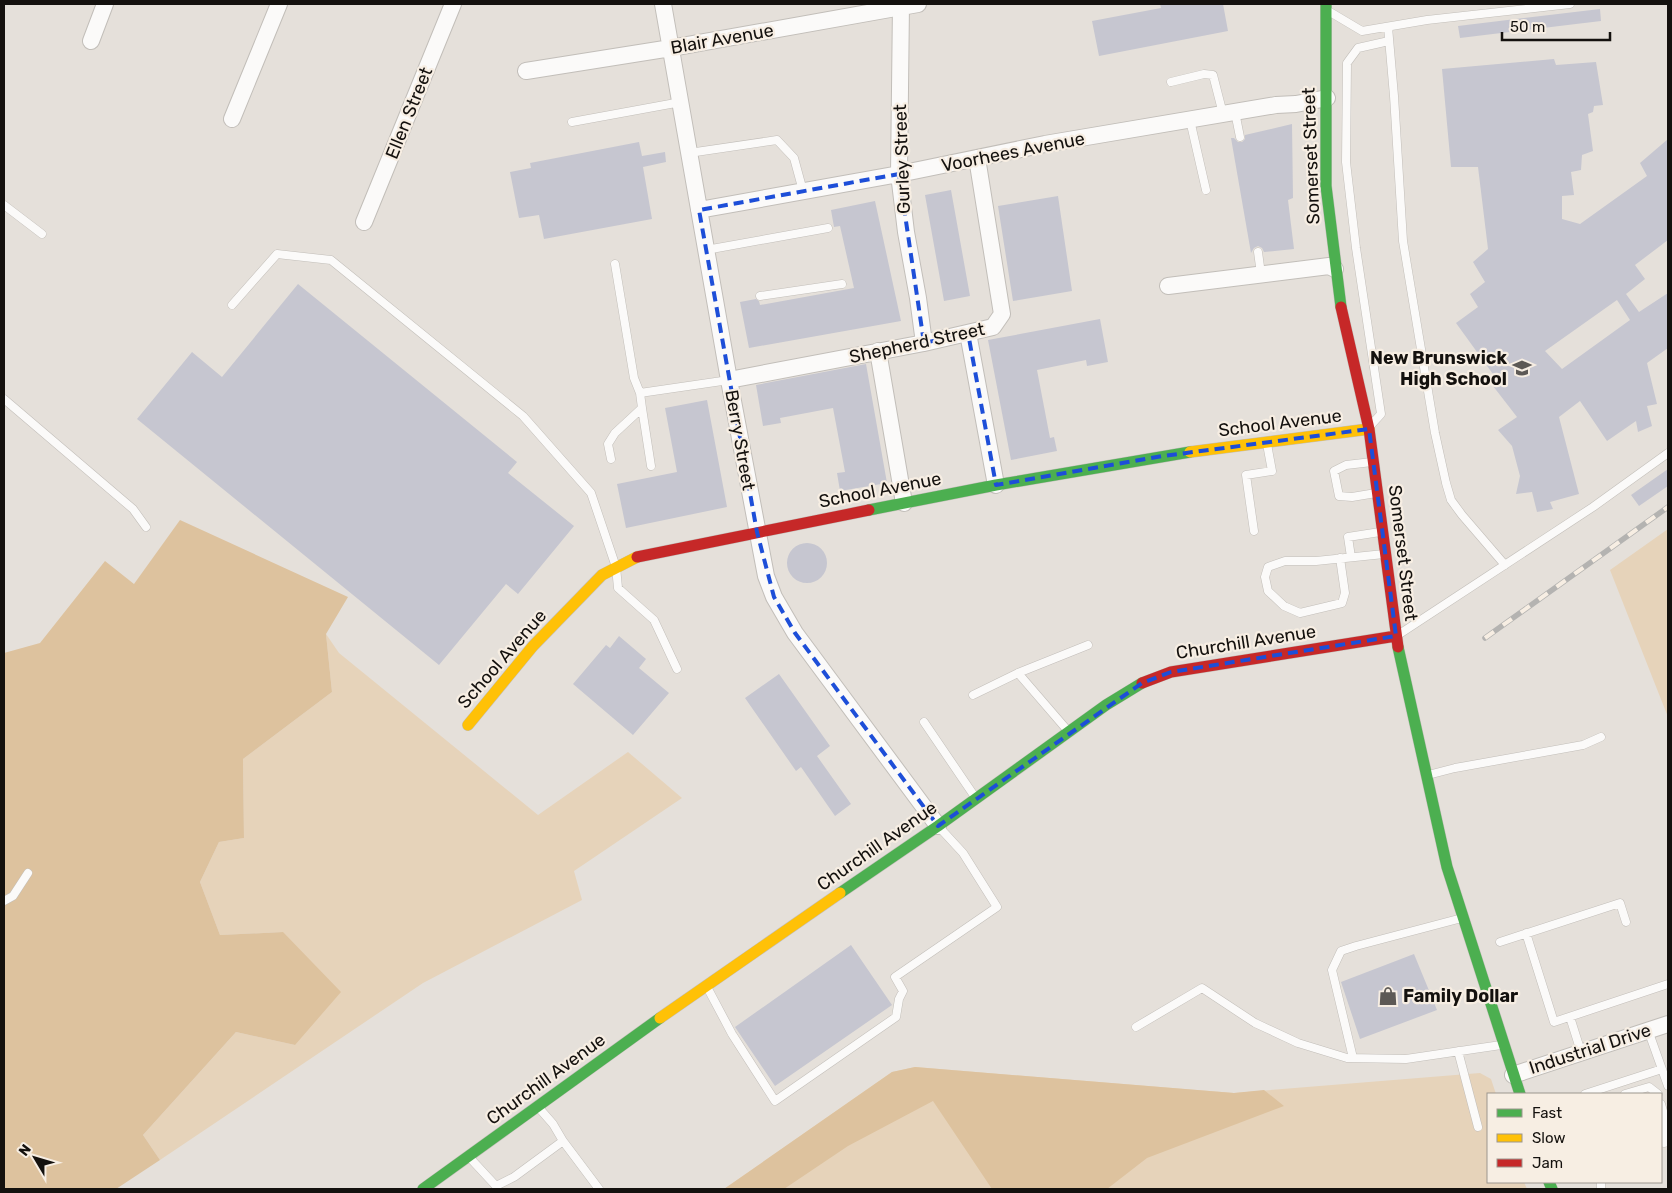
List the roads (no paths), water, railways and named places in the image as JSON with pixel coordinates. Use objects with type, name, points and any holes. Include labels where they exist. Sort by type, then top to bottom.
[{"type":"street","points":[[91,41],[105,4]]},
{"type":"street","points":[[232,119],[279,4]]},
{"type":"street","name":"Ellen Street","points":[[364,222],[453,4]]},
{"type":"street","name":"Berry Street","points":[[663,4],[729,380],[766,576],[774,597],[795,633],[938,826]]},
{"type":"street","name":"Blair Avenue","points":[[526,71],[671,48],[901,5],[918,4]]},
{"type":"street","name":"Gurley Street","points":[[901,5],[899,174],[906,232],[924,343]]},
{"type":"street","name":"Somerset Street","points":[[1326,7],[1326,186],[1341,305],[1369,429],[1396,636],[1447,867],[1520,1093]]},
{"type":"street","name":"Voorhees Avenue","points":[[699,210],[899,174],[1046,144],[1327,98]]},
{"type":"street","name":"Shepherd Street","points":[[729,380],[924,343],[993,327],[1002,314],[977,158]]},
{"type":"street","points":[[1168,286],[1328,266],[1336,269]]},
{"type":"street","points":[[968,333],[996,485]]},
{"type":"street","points":[[878,351],[904,504]]},
{"type":"street","name":"School Avenue","points":[[468,725],[533,646],[602,575],[635,557],[996,485],[1163,456],[1369,429]]},
{"type":"street","name":"Churchill Avenue","points":[[423,1189],[706,985],[938,826],[1106,705],[1142,683],[1171,672],[1396,636]]},
{"type":"street","name":"Industrial Drive","points":[[1513,1075],[1668,1024]]},
{"type":"lane","points":[[1326,7],[1362,31],[1427,20],[1570,4]]},
{"type":"lane","points":[[1388,27],[1403,241],[1434,423],[1445,475],[1451,500],[1505,565]]},
{"type":"lane","points":[[1369,429],[1380,414],[1356,248],[1346,162],[1347,63],[1358,48],[1389,41]]},
{"type":"lane","points":[[1171,82],[1204,74],[1213,75],[1240,137]]},
{"type":"lane","points":[[572,122],[680,102]]},
{"type":"lane","points":[[1190,120],[1206,190]]},
{"type":"lane","points":[[689,152],[778,140],[794,158],[803,191]]},
{"type":"lane","points":[[4,205],[42,234]]},
{"type":"lane","points":[[706,250],[828,228]]},
{"type":"lane","points":[[1258,252],[1261,274]]},
{"type":"lane","points":[[232,305],[277,254],[331,260],[523,416],[591,493],[616,567],[618,588],[654,620],[677,668]]},
{"type":"lane","points":[[615,264],[634,378],[640,394],[651,466]]},
{"type":"lane","points":[[760,296],[842,284]]},
{"type":"lane","points":[[640,394],[729,380]]},
{"type":"lane","points":[[4,399],[133,509],[146,527]]},
{"type":"lane","points":[[611,459],[608,444],[611,438],[642,408]]},
{"type":"lane","points":[[1254,531],[1246,475],[1272,471],[1267,442]]},
{"type":"lane","points":[[1396,636],[1593,507],[1668,453]]},
{"type":"lane","points":[[1374,462],[1346,465],[1334,471],[1339,496],[1352,497],[1378,493]]},
{"type":"lane","points":[[1351,557],[1348,536],[1383,532]]},
{"type":"lane","points":[[1340,558],[1346,593],[1342,603],[1300,613],[1284,606],[1268,591],[1265,577],[1268,567],[1285,561],[1316,561],[1340,558],[1386,554]]},
{"type":"lane","points":[[973,695],[1018,673],[1088,645]]},
{"type":"lane","points":[[1018,673],[1069,732]]},
{"type":"lane","points":[[924,722],[976,798]]},
{"type":"lane","points":[[1426,775],[1455,768],[1583,746],[1600,738]]},
{"type":"lane","points":[[706,985],[732,1034],[775,1101],[896,1017],[898,999],[903,990],[894,977],[996,907],[962,853],[938,826]]},
{"type":"lane","points":[[4,900],[13,896],[28,874]]},
{"type":"lane","points":[[1500,942],[1620,903],[1626,922]]},
{"type":"lane","points":[[1353,1058],[1332,970],[1341,952],[1356,946],[1464,918]]},
{"type":"lane","points":[[1526,934],[1554,1022],[1668,984]]},
{"type":"lane","points":[[1136,1027],[1202,988],[1255,1023],[1298,1043],[1347,1058],[1406,1059],[1503,1045]]},
{"type":"lane","points":[[1570,1017],[1581,1052]]},
{"type":"lane","points":[[1648,1030],[1668,1086]]},
{"type":"lane","points":[[1458,1052],[1478,1127]]},
{"type":"lane","points":[[1588,1093],[1662,1069]]},
{"type":"lane","points":[[1628,1093],[1649,1087],[1657,1093]]},
{"type":"lane","points":[[538,1107],[599,1189]]},
{"type":"lane","points":[[1662,1108],[1665,1118],[1664,1142]]},
{"type":"lane","points":[[469,1157],[496,1186],[514,1177],[563,1141]]},
{"type":"railway","points":[[1485,638],[1668,507]]},
{"type":"place","name":"New Brunswick High School","points":[[1522,368]]},
{"type":"place","name":"Family Dollar","points":[[1388,996]]}]
